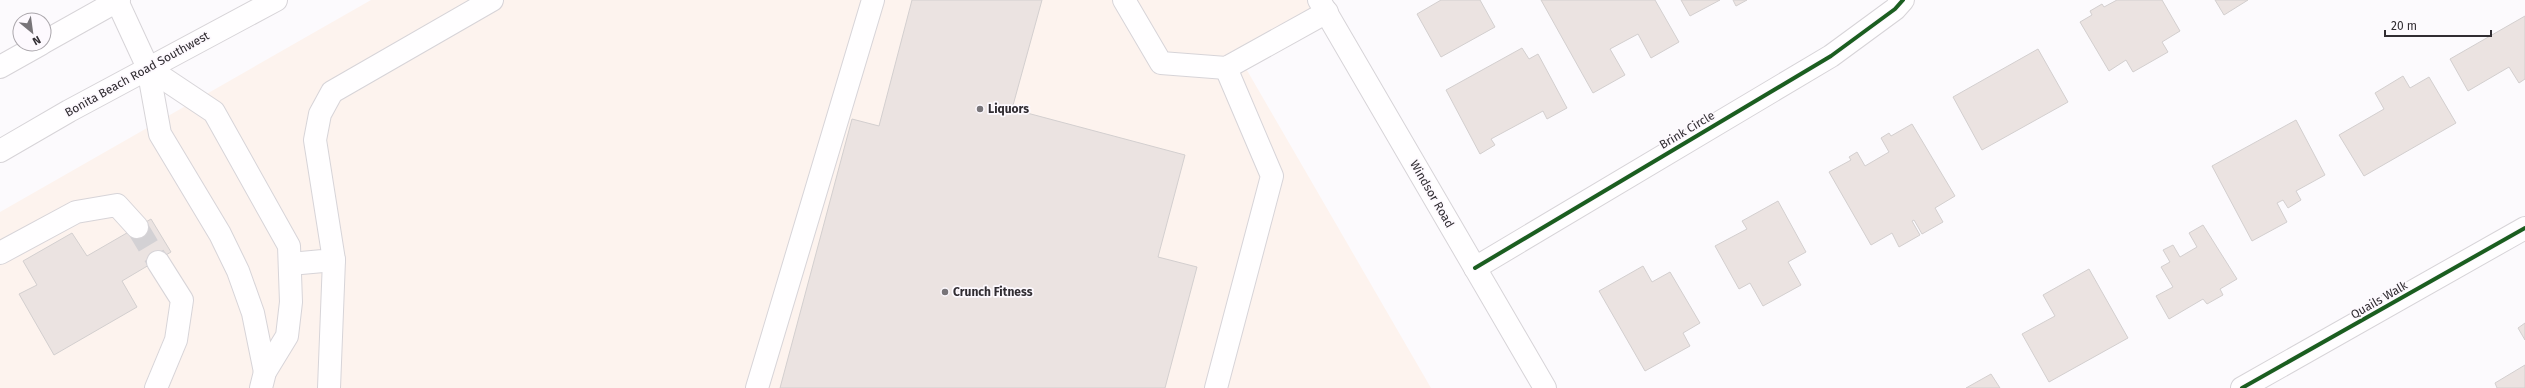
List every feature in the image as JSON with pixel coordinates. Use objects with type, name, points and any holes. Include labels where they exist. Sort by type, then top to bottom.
[{"type":"street","points":[[52,37],[117,0],[148,68],[160,134],[220,234],[238,271],[253,313],[263,380]]},
{"type":"street","name":"Bonita Beach Road Southwest","points":[[0,151],[148,68],[276,0]]},
{"type":"street","points":[[329,388],[334,260],[315,140],[320,114],[332,92],[492,0]]},
{"type":"street","points":[[756,388],[874,0]]},
{"type":"street","points":[[1124,0],[1161,63],[1226,68],[1323,6]]},
{"type":"street","name":"Brink Circle","points":[[1475,268],[1831,56],[1895,9],[1904,0]]},
{"type":"street","name":"Windsor Road","points":[[1323,6],[1545,388]]},
{"type":"street","points":[[0,67],[27,52]]},
{"type":"street","points":[[148,68],[214,112],[289,246],[290,302],[287,336],[263,380]]},
{"type":"street","points":[[1216,388],[1272,176],[1226,68]]},
{"type":"street","points":[[0,252],[76,212],[117,205],[137,226]]},
{"type":"street","name":"Quails Walk","points":[[2242,388],[2525,228]]},
{"type":"street","points":[[290,264],[334,260]]},
{"type":"street","points":[[156,388],[176,340],[182,300],[158,262]]},
{"type":"shaded area","points":[[371,0],[1324,0],[1237,53],[1431,388],[0,388],[0,212]]},
{"type":"building","points":[[912,0],[1042,0],[1012,109],[1185,155],[1158,257],[1197,267],[1165,388],[780,388],[852,119],[879,126]]},
{"type":"building","points":[[1441,0],[1480,0],[1495,27],[1441,57],[1417,14]]},
{"type":"building","points":[[1541,0],[1655,0],[1679,42],[1651,58],[1638,34],[1610,49],[1625,75],[1593,93]]},
{"type":"building","points":[[1681,0],[1720,0],[1690,16]]},
{"type":"building","points":[[1733,0],[1747,0],[1736,6]]},
{"type":"building","points":[[2117,0],[2162,0],[2180,31],[2162,42],[2168,52],[2133,72],[2126,60],[2109,71],[2080,22],[2092,15],[2090,11],[2102,4],[2104,7]]},
{"type":"building","points":[[2215,0],[2248,0],[2224,15]]},
{"type":"building","points":[[2525,16],[2525,79],[2519,83],[2509,67],[2468,91],[2450,59]]},
{"type":"building","points":[[1522,48],[1529,59],[1538,54],[1567,108],[1547,119],[1543,111],[1491,139],[1495,145],[1480,154],[1446,90]]},
{"type":"building","points":[[2038,49],[2068,102],[1982,150],[1953,97]]},
{"type":"building","points":[[2403,76],[2410,88],[2429,77],[2456,123],[2364,176],[2339,135],[2384,109],[2375,93]]},
{"type":"building","points":[[2296,120],[2325,175],[2296,191],[2301,200],[2288,208],[2283,200],[2277,203],[2287,222],[2252,241],[2212,166]]},
{"type":"building","points":[[1912,124],[1955,196],[1935,208],[1943,222],[1922,234],[1914,220],[1912,221],[1920,235],[1899,247],[1892,233],[1871,245],[1829,172],[1851,160],[1849,157],[1857,152],[1865,166],[1889,152],[1881,138],[1889,133],[1891,136]]},
{"type":"building","points":[[1778,201],[1806,252],[1788,262],[1801,285],[1763,306],[1750,283],[1739,289],[1715,246],[1747,229],[1742,221]]},
{"type":"building","points":[[151,219],[171,252],[122,281],[137,307],[54,355],[19,294],[37,285],[23,261],[72,233],[87,256]]},
{"type":"building","points":[[2203,225],[2237,279],[2220,289],[2223,295],[2207,304],[2203,299],[2169,319],[2156,296],[2173,287],[2161,267],[2170,262],[2163,250],[2173,245],[2180,257],[2197,247],[2189,233]]},
{"type":"building","points":[[1643,266],[1652,282],[1670,272],[1700,323],[1683,333],[1690,346],[1645,371],[1599,291]]},
{"type":"building","points":[[2089,269],[2128,338],[2049,382],[2022,334],[2055,316],[2043,295]]},
{"type":"building","points":[[2525,323],[2525,340],[2518,328]]},
{"type":"building","points":[[2525,365],[2525,388],[2497,388],[2495,383]]},
{"type":"building","points":[[1991,374],[2000,388],[1966,388]]},
{"type":"tunnel","points":[[137,227],[158,262]]},
{"type":"cycle path","points":[[1475,268],[1831,56],[1895,9],[1903,0]]},
{"type":"cycle path","points":[[2242,388],[2525,228]]},
{"type":"place","name":"Liquors","points":[[980,109]]},
{"type":"place","name":"Crunch Fitness","points":[[945,292]]}]
